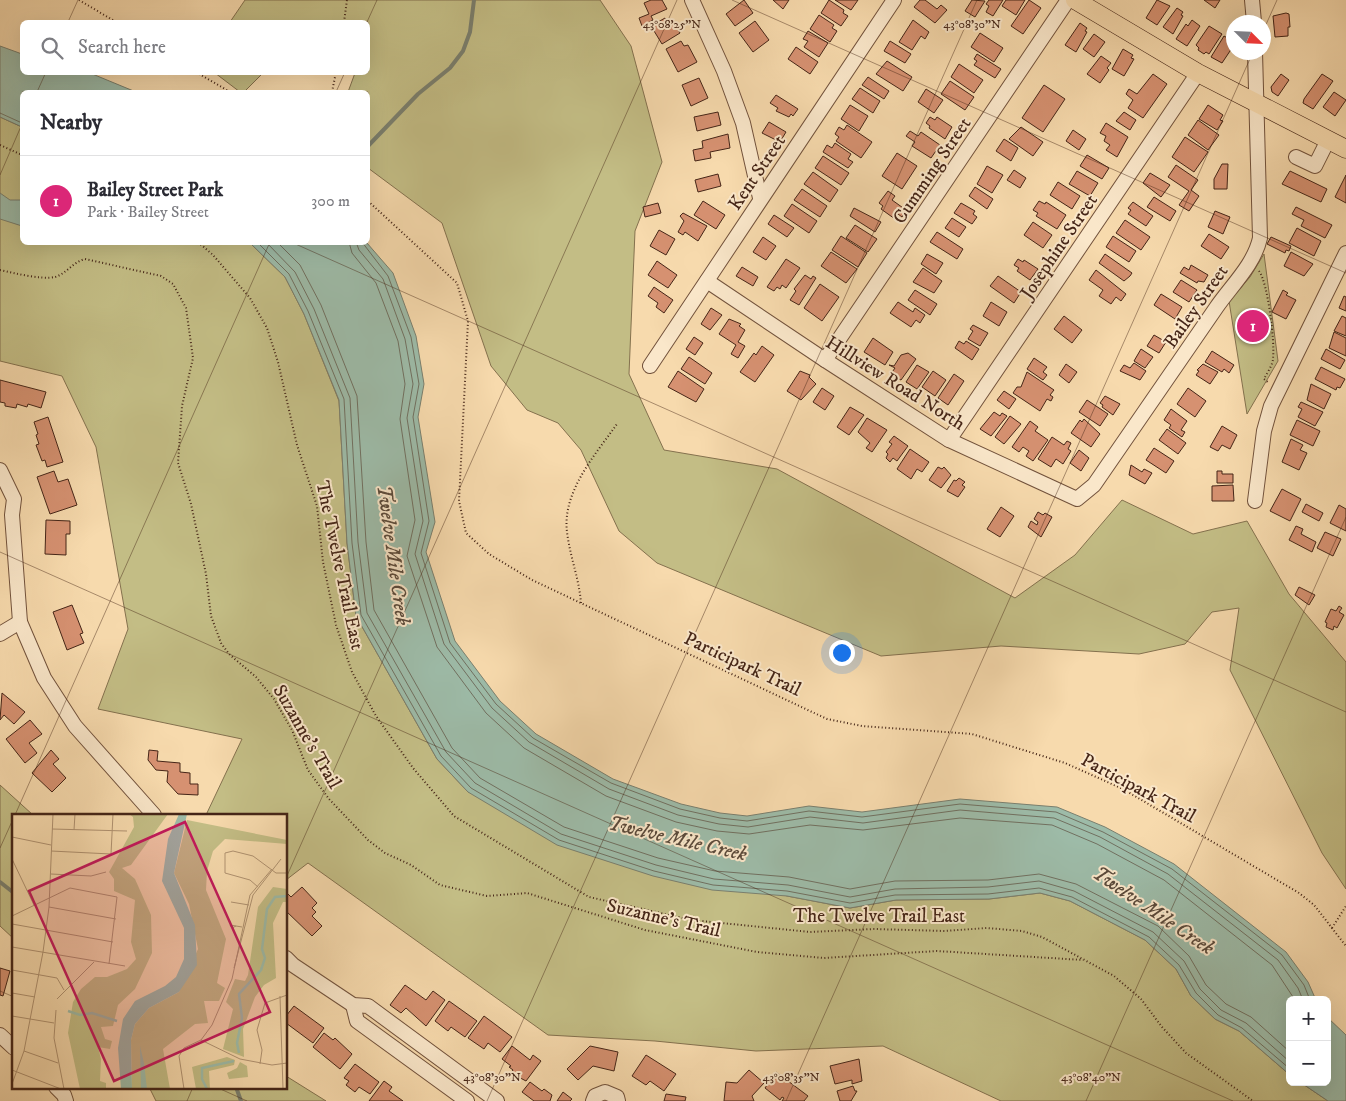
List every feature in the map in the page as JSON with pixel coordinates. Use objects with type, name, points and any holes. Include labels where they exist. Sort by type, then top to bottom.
[{"type":"main road","points":[[1075,0],[1198,73],[1346,149]]},
{"type":"street","points":[[692,0],[724,71],[743,123],[760,198]]},
{"type":"street","name":"Kent Street","points":[[650,366],[760,198],[894,0]]},
{"type":"street","name":"Cumming Street","points":[[825,360],[1068,0]]},
{"type":"street","points":[[1252,0],[1253,15]]},
{"type":"street","name":"Bailey Street","points":[[1075,498],[1094,485],[1225,295],[1251,261],[1258,248],[1260,238],[1255,60]]},
{"type":"street","name":"Josephine Street","points":[[949,440],[1198,73]]},
{"type":"street","points":[[1296,157],[1315,166],[1328,140]]},
{"type":"street","points":[[1255,501],[1264,431],[1271,406],[1346,253]]},
{"type":"street","name":"Hillview Road North","points":[[707,281],[949,440],[1075,498]]},
{"type":"street","points":[[0,470],[14,499],[12,516],[20,622],[44,678],[75,726],[153,814]]},
{"type":"street","points":[[0,634],[20,622]]},
{"type":"street","points":[[288,960],[353,1005],[368,1006],[497,1101]]},
{"type":"street","points":[[353,1005],[357,1021],[467,1101]]},
{"type":"street","points":[[0,1035],[12,1046]]},
{"type":"street","points":[[433,1076],[444,1062]]},
{"type":"street","points":[[57,1088],[64,1095],[66,1101]]},
{"type":"street","points":[[593,1101],[595,1096],[605,1092],[617,1097],[618,1101]]},
{"type":"path","points":[[79,0],[113,20]]},
{"type":"path","points":[[344,20],[347,0]]},
{"type":"path","points":[[201,75],[227,90]]},
{"type":"path","points":[[332,90],[335,75]]},
{"type":"path","points":[[0,145],[20,154]]},
{"type":"path","name":"Participark Trail","points":[[370,203],[457,283],[468,321],[459,501],[466,533],[489,554],[523,575],[827,719],[862,726],[972,734],[1065,763],[1123,789],[1299,893],[1314,905],[1346,946]]},
{"type":"path","name":"The Twelve Trail East","points":[[201,245],[213,255],[250,298],[267,328],[278,362],[297,445],[317,506],[323,562],[336,625],[352,672],[376,716],[412,768],[454,816],[589,897],[692,920],[776,927],[790,931],[810,932],[874,929],[945,931],[986,928],[1022,931],[1042,937],[1114,976],[1141,999],[1162,1027],[1186,1053],[1253,1101]]},
{"type":"path","name":"Suzanne's Trail","points":[[0,270],[26,276],[55,277],[78,261],[85,259],[161,276],[173,284],[186,308],[193,358],[182,406],[178,463],[191,504],[206,574],[211,616],[217,634],[229,654],[256,677],[274,699],[292,730],[308,770],[329,799],[368,840],[385,853],[411,865],[440,885],[487,896],[527,893],[645,930],[757,952],[824,958],[937,951],[1083,960]]},
{"type":"path","points":[[1251,261],[1262,275],[1268,300],[1274,360],[1264,379],[1279,390]]},
{"type":"path","points":[[582,603],[580,580],[572,561],[565,516],[568,501],[617,424]]},
{"type":"path","points":[[1332,928],[1346,906]]},
{"type":"shaded area","points":[[245,0],[600,0],[631,46],[662,162],[635,231],[629,374],[664,450],[777,469],[1015,598],[1075,555],[1122,500],[1193,534],[1247,521],[1289,594],[1346,662],[1346,889],[1322,853],[1230,670],[1239,608],[1212,612],[1185,644],[1139,654],[1001,646],[881,656],[657,563],[619,531],[581,450],[558,423],[527,410],[491,366],[442,223],[370,169],[370,90],[349,90],[354,75],[370,75],[370,20],[231,20]]},
{"type":"shaded area","points":[[218,75],[261,75],[246,90],[237,90]]},
{"type":"shaded area","points":[[0,117],[20,126],[20,245],[252,245],[285,277],[304,314],[339,401],[347,543],[356,616],[437,759],[468,792],[787,896],[850,908],[896,900],[989,899],[1040,893],[1070,901],[1145,940],[1176,969],[1191,996],[1215,1019],[1239,1031],[1286,1072],[1286,1086],[1306,1086],[1328,1101],[1001,1101],[883,1046],[756,1051],[655,1041],[548,1035],[308,863],[288,878],[288,814],[206,814],[242,739],[98,709],[128,629],[96,447],[62,376],[0,361]]},
{"type":"shaded area","points":[[1264,254],[1278,361],[1247,414],[1229,301],[1250,277]]},
{"type":"shaded area","points":[[0,785],[32,814],[12,814],[12,937],[0,926]]},
{"type":"shaded area","points":[[288,1077],[326,1101],[156,1101],[150,1088],[288,1088]]},
{"type":"water","points":[[0,46],[20,53],[20,75],[95,75],[131,90],[20,90],[20,126],[0,117]]},
{"type":"water","points":[[0,193],[10,200],[20,200],[20,225],[0,219]]},
{"type":"water","name":"Twelve Mile Creek","points":[[252,245],[369,245],[393,273],[416,336],[424,384],[418,417],[435,522],[426,552],[455,641],[500,701],[536,734],[613,779],[681,804],[720,813],[747,816],[809,806],[862,812],[960,799],[1057,807],[1105,827],[1174,864],[1286,952],[1308,982],[1314,996],[1286,996],[1286,1072],[1239,1031],[1215,1019],[1191,996],[1176,969],[1145,940],[1070,901],[1040,893],[989,899],[896,900],[850,908],[787,896],[712,890],[653,876],[557,845],[468,792],[437,759],[356,616],[347,543],[339,400],[304,314],[285,277]]},
{"type":"water","points":[[1331,1021],[1346,1035],[1346,1101],[1328,1101],[1306,1086],[1331,1086]]},
{"type":"building","points":[[651,0],[662,0],[667,9],[651,16],[653,20],[642,26],[639,18],[649,14],[644,3]]},
{"type":"building","points":[[744,0],[753,13],[735,26],[726,14]]},
{"type":"building","points":[[773,0],[789,0],[783,9]]},
{"type":"building","points":[[829,0],[844,10],[843,13],[848,16],[841,26],[821,13]]},
{"type":"building","points":[[835,0],[858,0],[851,10]]},
{"type":"building","points":[[920,0],[925,0],[937,9],[941,5],[947,10],[935,23],[914,7]]},
{"type":"building","points":[[972,0],[985,1],[975,17],[965,11]]},
{"type":"building","points":[[989,0],[1003,0],[993,16],[986,12],[989,6],[986,4]]},
{"type":"building","points":[[1006,0],[1025,0],[1016,15],[1002,6]]},
{"type":"building","points":[[1029,0],[1041,8],[1023,34],[1011,26]]},
{"type":"building","points":[[1157,0],[1170,6],[1157,25],[1146,18]]},
{"type":"building","points":[[1204,0],[1220,0],[1215,8]]},
{"type":"building","points":[[1177,8],[1183,12],[1181,15],[1183,16],[1173,34],[1163,27]]},
{"type":"building","points":[[1289,14],[1290,27],[1288,27],[1288,36],[1275,37],[1273,16]]},
{"type":"building","points":[[819,15],[834,25],[832,28],[837,31],[830,42],[810,29]]},
{"type":"building","points":[[665,18],[668,23],[673,20],[680,33],[662,44],[651,26]]},
{"type":"building","points":[[913,20],[929,32],[925,39],[921,36],[912,50],[899,42]]},
{"type":"building","points":[[1192,20],[1200,26],[1187,46],[1176,39],[1186,24],[1188,26]]},
{"type":"building","points":[[755,21],[769,40],[753,52],[739,33]]},
{"type":"building","points":[[1080,23],[1087,28],[1085,31],[1087,32],[1076,52],[1065,45]]},
{"type":"building","points":[[1209,26],[1222,34],[1209,54],[1206,52],[1204,54],[1198,50],[1199,48],[1196,45]]},
{"type":"building","points":[[808,31],[828,43],[819,57],[804,47],[808,41],[803,39]]},
{"type":"building","points":[[980,33],[1003,48],[994,62],[971,47]]},
{"type":"building","points":[[1094,34],[1105,42],[1094,57],[1083,49]]},
{"type":"building","points":[[1224,36],[1226,37],[1226,57],[1222,63],[1211,57]]},
{"type":"building","points":[[681,41],[684,46],[688,45],[697,62],[678,72],[666,49]]},
{"type":"building","points":[[890,41],[911,54],[905,63],[884,51]]},
{"type":"building","points":[[796,47],[818,62],[810,74],[788,59]]},
{"type":"building","points":[[1123,49],[1133,55],[1131,58],[1134,59],[1124,76],[1112,69]]},
{"type":"building","points":[[977,54],[1001,69],[995,78],[974,65],[977,61],[974,59]]},
{"type":"building","points":[[1101,56],[1111,63],[1107,68],[1109,70],[1100,83],[1087,74]]},
{"type":"building","points":[[887,61],[912,77],[903,91],[876,74]]},
{"type":"building","points":[[959,64],[983,80],[974,93],[951,77]]},
{"type":"building","points":[[1153,74],[1167,84],[1143,118],[1128,108],[1133,100],[1126,94],[1129,89],[1137,94]]},
{"type":"building","points":[[1281,74],[1289,80],[1278,96],[1272,92],[1271,87]]},
{"type":"building","points":[[1322,74],[1333,81],[1313,109],[1303,103],[1304,99]]},
{"type":"building","points":[[868,77],[889,91],[884,99],[862,85]]},
{"type":"building","points":[[699,78],[708,98],[691,106],[682,85]]},
{"type":"building","points":[[950,81],[974,97],[965,110],[941,94]]},
{"type":"building","points":[[1044,85],[1065,99],[1043,132],[1022,118]]},
{"type":"building","points":[[860,88],[880,101],[873,113],[852,99]]},
{"type":"building","points":[[926,89],[943,100],[934,113],[918,102]]},
{"type":"building","points":[[1334,92],[1346,100],[1335,116],[1323,107]]},
{"type":"building","points":[[776,95],[798,109],[793,116],[791,114],[789,117],[776,111],[778,108],[770,103]]},
{"type":"building","points":[[850,105],[868,116],[859,131],[841,119]]},
{"type":"building","points":[[1208,105],[1223,115],[1220,120],[1223,121],[1217,130],[1199,119]]},
{"type":"building","points":[[718,112],[721,125],[697,131],[694,117]]},
{"type":"building","points":[[1124,112],[1136,120],[1130,130],[1116,121]]},
{"type":"building","points":[[930,117],[935,120],[937,117],[952,127],[945,139],[929,128],[930,126],[926,123]]},
{"type":"building","points":[[1198,120],[1219,135],[1208,150],[1188,135]]},
{"type":"building","points":[[769,122],[786,132],[780,142],[762,133]]},
{"type":"building","points":[[1106,123],[1128,137],[1117,157],[1106,150],[1110,145],[1104,141],[1106,136],[1100,133]]},
{"type":"building","points":[[847,125],[872,142],[861,158],[836,141],[839,137],[835,134],[839,127],[844,130]]},
{"type":"building","points":[[1021,127],[1043,142],[1033,156],[1009,139]]},
{"type":"building","points":[[1073,130],[1086,139],[1079,150],[1066,141]]},
{"type":"building","points":[[910,131],[918,136],[921,132],[940,145],[931,158],[912,146],[915,142],[906,136]]},
{"type":"building","points":[[728,134],[730,148],[710,152],[711,158],[695,161],[693,150],[703,148],[702,141]]},
{"type":"building","points":[[1185,137],[1208,152],[1194,172],[1172,157]]},
{"type":"building","points":[[1004,139],[1018,148],[1011,161],[996,151]]},
{"type":"building","points":[[835,143],[851,154],[848,159],[853,162],[848,168],[823,152],[827,145],[832,148]]},
{"type":"building","points":[[897,153],[917,166],[902,189],[882,176]]},
{"type":"building","points":[[1087,155],[1109,168],[1102,179],[1080,166]]},
{"type":"building","points":[[823,156],[849,173],[841,185],[815,168]]},
{"type":"building","points":[[1222,164],[1228,164],[1227,189],[1214,189],[1214,179]]},
{"type":"building","points":[[1176,165],[1198,180],[1191,190],[1199,196],[1189,211],[1179,205],[1189,191],[1168,177]]},
{"type":"building","points":[[987,166],[1003,175],[992,193],[977,184]]},
{"type":"building","points":[[1014,170],[1026,178],[1020,188],[1007,180]]},
{"type":"building","points":[[1077,171],[1098,183],[1090,196],[1069,184]]},
{"type":"building","points":[[1290,171],[1327,189],[1321,202],[1282,184]]},
{"type":"building","points":[[813,172],[838,190],[830,202],[804,184]]},
{"type":"building","points":[[1150,173],[1170,185],[1161,197],[1143,183]]},
{"type":"building","points":[[718,174],[721,186],[698,192],[695,180]]},
{"type":"building","points":[[1346,175],[1346,203],[1335,197]]},
{"type":"building","points":[[1058,182],[1080,196],[1072,209],[1050,195]]},
{"type":"building","points":[[975,187],[993,199],[987,209],[969,196]]},
{"type":"building","points":[[802,189],[827,206],[820,217],[794,200]]},
{"type":"building","points":[[888,191],[895,196],[892,200],[906,210],[902,217],[898,214],[895,219],[881,209],[883,206],[879,203]]},
{"type":"building","points":[[1154,197],[1176,211],[1170,221],[1147,207]]},
{"type":"building","points":[[703,201],[725,215],[716,229],[694,215]]},
{"type":"building","points":[[1039,201],[1045,204],[1046,202],[1066,215],[1057,229],[1036,216],[1038,213],[1033,210]]},
{"type":"building","points":[[1133,202],[1153,216],[1146,226],[1128,214],[1131,210],[1128,208]]},
{"type":"building","points":[[658,203],[661,213],[645,217],[643,207]]},
{"type":"building","points":[[961,203],[975,211],[973,214],[977,217],[972,224],[954,213]]},
{"type":"building","points":[[792,204],[817,221],[809,233],[784,216]]},
{"type":"building","points":[[1296,207],[1332,225],[1325,238],[1301,226],[1304,220],[1292,214]]},
{"type":"building","points":[[854,208],[881,222],[875,232],[850,216]]},
{"type":"building","points":[[1215,211],[1230,217],[1223,234],[1208,227]]},
{"type":"building","points":[[683,213],[707,226],[698,241],[685,232],[683,235],[678,232],[684,221],[680,216]]},
{"type":"building","points":[[774,215],[794,228],[787,237],[768,224]]},
{"type":"building","points":[[952,218],[966,227],[959,237],[945,228]]},
{"type":"building","points":[[1125,220],[1150,237],[1141,250],[1116,233]]},
{"type":"building","points":[[1033,222],[1052,235],[1043,248],[1024,235]]},
{"type":"building","points":[[855,225],[877,239],[868,252],[846,238]]},
{"type":"building","points":[[1297,228],[1321,241],[1314,256],[1289,243]]},
{"type":"building","points":[[659,230],[675,239],[666,255],[650,246]]},
{"type":"building","points":[[937,232],[963,249],[957,259],[930,242]]},
{"type":"building","points":[[1209,234],[1229,247],[1221,259],[1201,246]]},
{"type":"building","points":[[841,236],[867,253],[858,267],[832,250]]},
{"type":"building","points":[[1113,236],[1136,251],[1129,262],[1106,247]]},
{"type":"building","points":[[763,237],[776,246],[766,260],[753,252]]},
{"type":"building","points":[[1271,237],[1291,246],[1289,251],[1286,250],[1285,253],[1267,244]]},
{"type":"building","points":[[831,252],[857,269],[846,283],[821,266]]},
{"type":"building","points":[[1291,252],[1313,264],[1304,276],[1284,266]]},
{"type":"building","points":[[927,254],[943,263],[936,274],[921,264]]},
{"type":"building","points":[[1105,254],[1132,273],[1130,276],[1124,281],[1099,263]]},
{"type":"building","points":[[786,259],[800,268],[786,288],[782,285],[780,289],[777,287],[774,291],[767,287]]},
{"type":"building","points":[[1018,259],[1023,262],[1024,260],[1038,269],[1030,280],[1017,271],[1019,268],[1014,265]]},
{"type":"building","points":[[657,261],[677,275],[668,288],[648,275]]},
{"type":"building","points":[[1191,265],[1208,275],[1204,282],[1198,281],[1197,283],[1180,273],[1184,267],[1189,270]]},
{"type":"building","points":[[742,267],[758,277],[753,286],[736,276]]},
{"type":"building","points":[[923,268],[942,281],[934,293],[913,282]]},
{"type":"building","points":[[1096,270],[1126,294],[1121,301],[1116,297],[1111,304],[1099,296],[1103,290],[1089,280]]},
{"type":"building","points":[[805,275],[811,279],[813,276],[816,278],[799,305],[790,300],[796,291],[794,289]]},
{"type":"building","points":[[998,276],[1021,292],[1014,303],[990,286]]},
{"type":"building","points":[[1181,280],[1197,290],[1189,302],[1173,292]]},
{"type":"building","points":[[820,284],[839,297],[822,321],[804,308]]},
{"type":"building","points":[[654,287],[673,300],[664,313],[656,307],[658,303],[648,296]]},
{"type":"building","points":[[915,290],[937,304],[930,315],[908,300]]},
{"type":"building","points":[[1283,290],[1288,293],[1286,295],[1296,300],[1286,319],[1272,312]]},
{"type":"building","points":[[1161,294],[1182,307],[1175,319],[1154,305]]},
{"type":"building","points":[[1344,296],[1346,297],[1346,311],[1339,308]]},
{"type":"building","points":[[898,302],[913,312],[915,308],[925,315],[920,323],[916,320],[911,327],[890,313]]},
{"type":"building","points":[[991,302],[1007,312],[999,326],[983,316]]},
{"type":"building","points":[[711,308],[722,315],[710,330],[701,324]]},
{"type":"building","points":[[1064,316],[1082,330],[1072,343],[1054,329]]},
{"type":"building","points":[[1342,316],[1346,318],[1346,336],[1334,331]]},
{"type":"building","points":[[729,319],[741,324],[739,326],[745,330],[738,342],[745,346],[738,358],[731,354],[736,345],[719,334]]},
{"type":"building","points":[[973,325],[988,333],[980,346],[968,339],[973,331],[970,329]]},
{"type":"building","points":[[1334,332],[1346,338],[1346,356],[1329,348]]},
{"type":"building","points":[[1154,335],[1166,342],[1159,353],[1147,346]]},
{"type":"building","points":[[694,337],[703,343],[695,355],[686,349]]},
{"type":"building","points":[[873,338],[893,352],[885,365],[864,352]]},
{"type":"building","points":[[959,341],[964,344],[966,341],[979,349],[972,360],[955,348]]},
{"type":"building","points":[[762,346],[774,355],[755,382],[740,372],[754,353],[756,355]]},
{"type":"building","points":[[1141,349],[1153,357],[1145,368],[1134,361]]},
{"type":"building","points":[[1326,349],[1345,360],[1340,369],[1321,359]]},
{"type":"building","points":[[1212,351],[1234,365],[1229,373],[1224,369],[1222,372],[1205,362]]},
{"type":"building","points":[[908,353],[916,359],[901,380],[897,378],[896,380],[890,375],[895,368],[889,365],[894,366],[901,355]]},
{"type":"building","points":[[689,357],[712,373],[705,384],[681,369]]},
{"type":"building","points":[[1034,358],[1047,367],[1043,372],[1047,375],[1043,380],[1027,369]]},
{"type":"building","points":[[1134,363],[1146,371],[1140,380],[1120,371],[1124,365],[1130,368]]},
{"type":"building","points":[[1066,364],[1077,372],[1069,383],[1059,375]]},
{"type":"building","points":[[1203,364],[1218,372],[1210,384],[1196,375],[1199,371],[1197,370]]},
{"type":"building","points":[[917,365],[929,372],[917,389],[906,382]]},
{"type":"building","points":[[1321,367],[1345,379],[1340,388],[1337,387],[1336,390],[1315,379]]},
{"type":"building","points":[[678,371],[704,389],[696,402],[668,387]]},
{"type":"building","points":[[800,371],[810,375],[809,377],[816,384],[801,400],[787,391]]},
{"type":"building","points":[[933,371],[946,380],[935,396],[922,387]]},
{"type":"building","points":[[1027,372],[1054,390],[1050,395],[1053,397],[1051,401],[1047,399],[1040,411],[1013,393],[1017,387],[1021,387]]},
{"type":"building","points":[[954,374],[964,381],[948,405],[938,398]]},
{"type":"building","points":[[0,380],[46,392],[41,408],[28,404],[27,407],[17,404],[16,408],[5,406],[5,403],[0,402]]},
{"type":"building","points":[[1311,384],[1331,394],[1324,409],[1307,400]]},
{"type":"building","points":[[822,388],[834,396],[825,410],[813,402]]},
{"type":"building","points":[[1188,388],[1206,401],[1195,417],[1177,404]]},
{"type":"building","points":[[1004,391],[1016,399],[1009,409],[997,400]]},
{"type":"building","points":[[1105,396],[1120,404],[1113,415],[1102,407],[1103,405],[1100,403]]},
{"type":"building","points":[[1087,400],[1108,414],[1100,426],[1079,412]]},
{"type":"building","points":[[1301,402],[1323,412],[1315,426],[1298,417],[1302,409],[1298,407]]},
{"type":"building","points":[[850,407],[864,415],[849,435],[837,427]]},
{"type":"building","points":[[1171,409],[1187,421],[1181,430],[1185,432],[1182,437],[1169,428],[1171,425],[1164,420]]},
{"type":"building","points":[[994,412],[1000,416],[1002,413],[1007,416],[991,436],[980,429]]},
{"type":"building","points":[[1010,416],[1021,424],[1004,444],[995,437]]},
{"type":"building","points":[[48,417],[63,462],[47,467],[45,460],[42,461],[36,445],[39,444],[34,422]]},
{"type":"building","points":[[867,418],[887,430],[872,452],[866,448],[870,443],[858,432]]},
{"type":"building","points":[[1084,419],[1100,434],[1091,447],[1071,433],[1080,420],[1082,422]]},
{"type":"building","points":[[1297,420],[1320,431],[1313,446],[1290,435]]},
{"type":"building","points":[[1030,421],[1038,427],[1035,431],[1048,440],[1033,461],[1026,456],[1029,451],[1023,447],[1019,452],[1012,447]]},
{"type":"building","points":[[1222,426],[1237,435],[1230,449],[1222,445],[1218,451],[1210,447]]},
{"type":"building","points":[[1167,429],[1186,443],[1178,454],[1159,440]]},
{"type":"building","points":[[894,436],[908,446],[897,461],[893,458],[890,462],[886,458],[888,454],[886,452],[892,444],[889,442]]},
{"type":"building","points":[[1052,437],[1064,445],[1067,441],[1071,443],[1068,449],[1071,451],[1063,464],[1056,459],[1051,467],[1038,459]]},
{"type":"building","points":[[1291,439],[1303,445],[1300,450],[1307,453],[1299,470],[1282,462]]},
{"type":"building","points":[[1154,448],[1174,461],[1166,473],[1146,460]]},
{"type":"building","points":[[910,449],[929,462],[922,472],[917,469],[911,479],[897,469]]},
{"type":"building","points":[[1079,450],[1089,458],[1081,471],[1070,463]]},
{"type":"building","points":[[1131,465],[1142,472],[1144,469],[1152,473],[1145,484],[1129,475]]},
{"type":"building","points":[[938,467],[942,469],[944,467],[951,475],[941,488],[929,480]]},
{"type":"building","points":[[54,471],[58,482],[68,479],[77,505],[50,514],[37,477]]},
{"type":"building","points":[[1217,471],[1222,471],[1222,474],[1233,474],[1233,483],[1217,483]]},
{"type":"building","points":[[959,478],[965,482],[962,485],[965,487],[958,497],[947,491],[954,480],[956,481]]},
{"type":"building","points":[[1233,485],[1234,501],[1212,501],[1212,486]]},
{"type":"building","points":[[1282,489],[1301,499],[1290,521],[1270,511]]},
{"type":"building","points":[[1306,504],[1323,513],[1319,521],[1302,512]]},
{"type":"building","points":[[1339,505],[1346,509],[1346,531],[1330,523]]},
{"type":"building","points":[[1001,507],[1014,516],[1000,537],[987,529]]},
{"type":"building","points":[[1038,512],[1052,517],[1041,537],[1028,527],[1031,521],[1037,525],[1038,522],[1034,519]]},
{"type":"building","points":[[46,520],[70,521],[70,534],[66,534],[66,555],[45,554]]},
{"type":"building","points":[[1296,526],[1303,529],[1301,534],[1316,542],[1312,552],[1289,540]]},
{"type":"building","points":[[1325,532],[1341,539],[1333,556],[1317,548]]},
{"type":"building","points":[[1299,587],[1315,595],[1309,605],[1295,595]]},
{"type":"building","points":[[72,605],[83,633],[80,634],[84,643],[67,650],[53,612]]},
{"type":"building","points":[[1339,606],[1342,608],[1339,612],[1344,615],[1337,628],[1334,626],[1333,630],[1326,627],[1327,623],[1325,622],[1331,609],[1336,611]]},
{"type":"building","points":[[2,693],[25,712],[14,724],[4,715],[0,720]]},
{"type":"building","points":[[30,720],[42,734],[29,743],[37,753],[25,763],[6,739]]},
{"type":"building","points":[[51,750],[59,759],[53,764],[66,778],[52,792],[32,773]]},
{"type":"building","points":[[149,750],[158,751],[157,761],[180,763],[180,772],[190,773],[190,784],[198,784],[198,795],[178,794],[167,782],[168,771],[156,770],[148,760]]},
{"type":"building","points":[[302,887],[317,903],[312,908],[316,912],[312,916],[322,926],[312,936],[288,913],[288,894],[291,897]]},
{"type":"building","points":[[0,968],[10,971],[3,996],[0,995]]},
{"type":"building","points":[[405,985],[426,1000],[433,991],[445,1000],[426,1026],[406,1008],[401,1013],[390,1005]]},
{"type":"building","points":[[449,1001],[477,1021],[465,1037],[451,1027],[448,1031],[435,1021]]},
{"type":"building","points":[[294,1006],[324,1028],[313,1043],[288,1024],[288,1014]]},
{"type":"building","points":[[484,1016],[512,1037],[500,1052],[488,1043],[484,1049],[468,1038]]},
{"type":"building","points":[[324,1033],[333,1040],[335,1038],[352,1054],[340,1069],[313,1047]]},
{"type":"building","points":[[512,1046],[530,1060],[533,1055],[541,1061],[526,1081],[511,1073],[513,1070],[509,1067],[511,1066],[502,1059]]},
{"type":"building","points":[[590,1046],[618,1052],[614,1071],[593,1066],[578,1080],[567,1069]]},
{"type":"building","points":[[646,1055],[676,1074],[664,1091],[650,1081],[646,1085],[632,1076]]},
{"type":"building","points":[[859,1059],[862,1081],[852,1084],[852,1080],[835,1084],[830,1066]]},
{"type":"building","points":[[355,1064],[379,1082],[370,1094],[359,1087],[355,1092],[346,1085],[349,1081],[344,1078]]},
{"type":"building","points":[[749,1070],[764,1083],[752,1096],[754,1101],[724,1101],[726,1082],[737,1083]]},
{"type":"building","points":[[776,1072],[808,1096],[804,1101],[782,1101],[784,1098],[782,1097],[780,1100],[765,1088]]},
{"type":"building","points":[[384,1081],[392,1087],[389,1091],[403,1101],[369,1101]]},
{"type":"building","points":[[530,1082],[542,1091],[544,1089],[552,1095],[550,1101],[534,1101],[522,1092]]},
{"type":"building","points":[[853,1086],[855,1091],[857,1091],[851,1101],[840,1101],[837,1091]]},
{"type":"building","points":[[563,1092],[572,1099],[570,1101],[557,1101]]},
{"type":"building","points":[[666,1094],[686,1097],[685,1101],[664,1101]]},
{"type":"waterway","points":[[370,144],[418,94],[450,68],[463,51],[470,32],[474,0]]},
{"type":"waterway","points":[[0,882],[12,891]]},
{"type":"waterway","points":[[236,1088],[241,1101]]},
{"type":"place","name":"Bailey Street Park","points":[[1253,326]]}]
